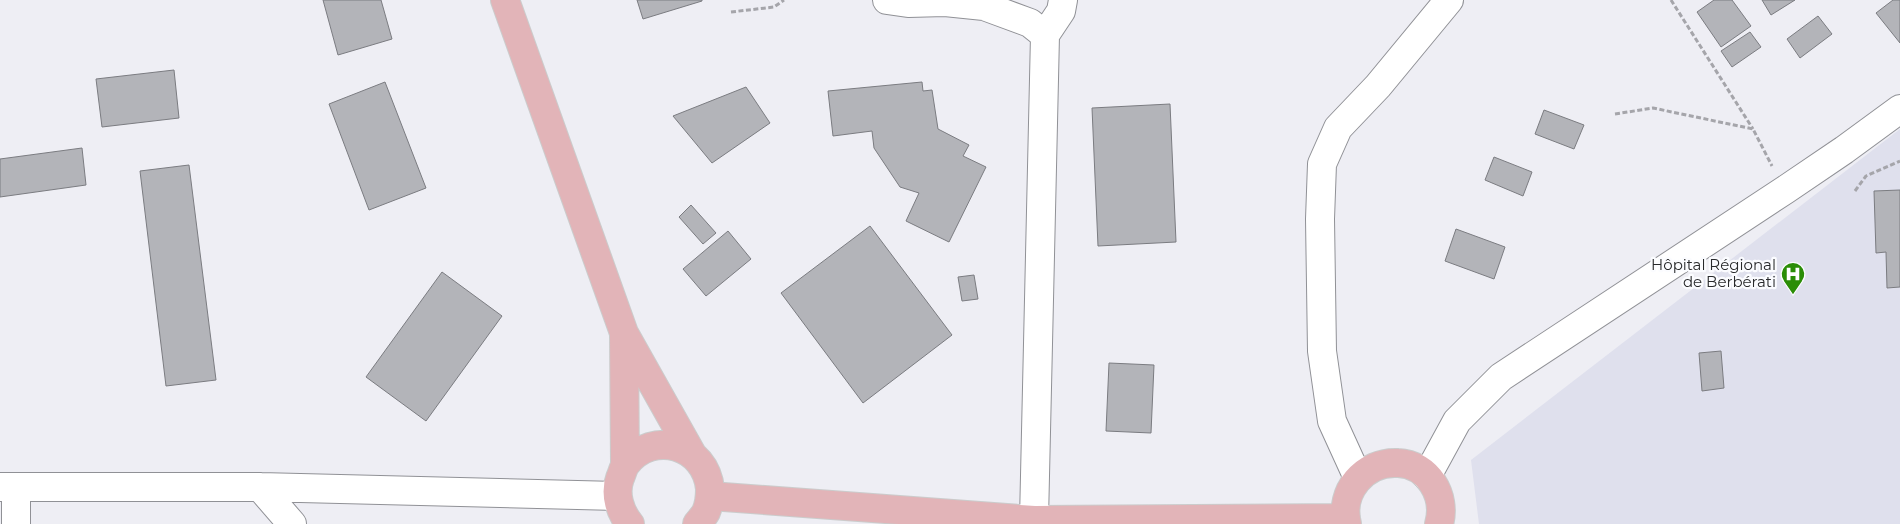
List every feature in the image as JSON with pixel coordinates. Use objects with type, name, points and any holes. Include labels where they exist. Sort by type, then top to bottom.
[{"type":"main road","points":[[505,0],[624,334],[692,454],[702,464],[709,478],[710,496],[706,512],[697,524]]},
{"type":"main road","points":[[622,515],[617,484],[625,464],[624,334]]},
{"type":"main road","points":[[625,464],[643,449],[662,444],[677,446],[692,454]]},
{"type":"main road","points":[[710,496],[1034,520],[1347,521],[1348,497],[1358,478],[1370,469],[1384,464],[1399,463],[1414,467],[1435,486],[1441,499],[1442,515],[1439,524]]},
{"type":"street","points":[[887,0],[908,3],[945,2],[984,6],[1030,23],[1045,35]]},
{"type":"street","points":[[1034,520],[1045,35],[1061,11],[1063,0]]},
{"type":"street","points":[[1358,478],[1332,421],[1322,350],[1320,219],[1322,164],[1338,128],[1378,86],[1449,0]]},
{"type":"street","points":[[1426,476],[1457,421],[1501,377],[1785,190],[1900,109]]},
{"type":"street","points":[[16,524],[8,487],[260,487],[622,515]]},
{"type":"street","points":[[260,487],[292,524]]},
{"type":"path","points":[[731,12],[774,6],[784,0]]},
{"type":"path","points":[[1671,0],[1753,130],[1785,190]]},
{"type":"path","points":[[1615,114],[1653,108],[1753,130]]},
{"type":"path","points":[[1855,191],[1866,176],[1900,161]]},
{"type":"shaded area","name":"Hôpital Régional de Berbérati","points":[[1900,129],[1900,524],[1479,524],[1471,460]]},
{"type":"building","points":[[323,0],[381,0],[392,39],[338,55]]},
{"type":"building","points":[[637,0],[702,0],[702,1],[643,19]]},
{"type":"building","points":[[1714,0],[1732,0],[1751,26],[1721,47],[1697,12]]},
{"type":"building","points":[[1762,0],[1795,0],[1771,15]]},
{"type":"building","points":[[1893,0],[1900,0],[1900,43],[1876,13]]},
{"type":"building","points":[[1818,16],[1832,34],[1800,58],[1787,39]]},
{"type":"building","points":[[1750,32],[1761,47],[1732,67],[1721,51]]},
{"type":"building","points":[[174,70],[179,118],[102,127],[96,79]]},
{"type":"building","points":[[385,82],[426,188],[369,210],[329,104]]},
{"type":"building","points":[[922,82],[923,91],[932,90],[938,129],[969,145],[963,156],[986,167],[949,242],[906,221],[919,193],[900,187],[874,148],[872,131],[833,136],[828,91]]},
{"type":"building","points":[[746,87],[770,123],[712,163],[673,116]]},
{"type":"building","points":[[1170,104],[1176,242],[1098,246],[1092,108]]},
{"type":"building","points":[[1544,110],[1584,125],[1574,149],[1535,134]]},
{"type":"building","points":[[82,148],[86,185],[0,197],[0,159]]},
{"type":"building","points":[[1494,157],[1532,172],[1523,196],[1485,180]]},
{"type":"building","points":[[189,165],[216,380],[166,386],[140,171]]},
{"type":"building","points":[[1900,190],[1900,287],[1887,288],[1886,252],[1876,253],[1874,191]]},
{"type":"building","points":[[691,205],[716,233],[703,244],[679,217]]},
{"type":"building","points":[[870,226],[952,335],[863,403],[781,293]]},
{"type":"building","points":[[1456,229],[1505,247],[1494,279],[1445,261]]},
{"type":"building","points":[[728,231],[751,259],[706,296],[683,269]]},
{"type":"building","points":[[442,272],[502,316],[426,421],[366,377]]},
{"type":"building","points":[[974,275],[978,299],[962,301],[958,277]]},
{"type":"building","points":[[1721,351],[1724,388],[1702,391],[1699,353]]},
{"type":"building","points":[[1109,363],[1154,365],[1151,433],[1106,431]]},
{"type":"place","name":"Hôpital Régional de Berbérati","points":[[1793,295]]}]
